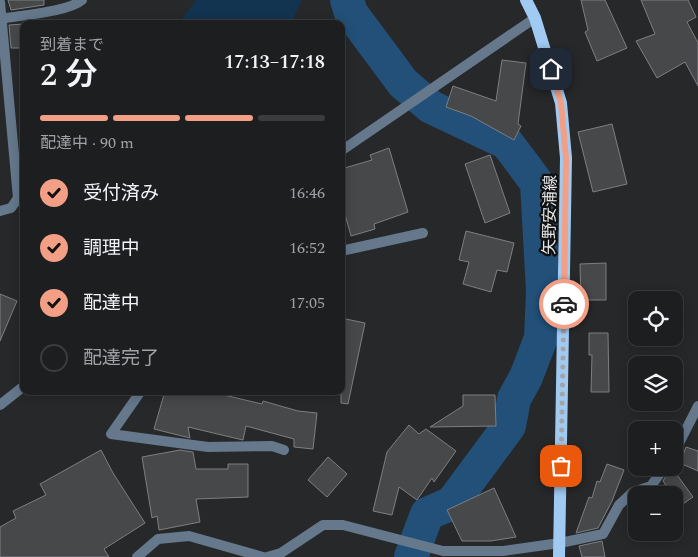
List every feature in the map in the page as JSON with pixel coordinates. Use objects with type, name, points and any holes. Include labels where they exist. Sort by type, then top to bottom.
[{"type":"main road","name":"矢野安浦線","points":[[526,0],[535,18],[561,103],[566,158],[559,557]]},
{"type":"street","points":[[1,19],[53,10],[78,4],[82,0]]},
{"type":"street","points":[[0,2],[18,198],[11,208],[0,211]]},
{"type":"street","points":[[345,149],[535,18]]},
{"type":"street","points":[[345,250],[423,233]]},
{"type":"street","points":[[0,406],[20,389]]},
{"type":"street","points":[[138,395],[111,434],[208,447],[272,446],[284,450]]},
{"type":"street","points":[[683,435],[698,406]]},
{"type":"street","points":[[267,557],[281,553],[323,525],[343,525],[443,551],[503,551],[560,543],[603,534],[619,505],[633,492],[651,486],[658,476]]},
{"type":"street","points":[[137,557],[158,539],[189,536],[263,557]]},
{"type":"shaded area","points":[[196,0],[302,0],[292,20],[181,20]]},
{"type":"building","points":[[8,0],[44,0],[44,5],[11,10]]},
{"type":"building","points":[[581,0],[605,0],[627,48],[597,61],[585,32],[588,30]]},
{"type":"building","points":[[641,0],[688,0],[696,17],[687,22],[698,43],[698,86],[685,62],[657,78],[636,41],[655,34]]},
{"type":"building","points":[[20,24],[20,48],[11,48],[9,25]]},
{"type":"building","points":[[502,60],[526,63],[518,124],[521,126],[514,140],[471,116],[446,107],[453,86],[496,101]]},
{"type":"building","points":[[612,124],[627,184],[593,192],[578,132]]},
{"type":"building","points":[[389,148],[408,212],[374,224],[375,229],[351,236],[345,214],[345,168],[372,160],[370,155]]},
{"type":"building","points":[[490,155],[510,213],[485,223],[465,164]]},
{"type":"building","points":[[466,231],[514,243],[507,272],[497,270],[491,292],[463,284],[469,262],[459,260]]},
{"type":"building","points":[[606,263],[606,300],[581,300],[580,264]]},
{"type":"building","points":[[0,294],[17,301],[0,341]]},
{"type":"building","points":[[345,319],[365,323],[348,404],[341,403],[341,395],[345,395]]},
{"type":"building","points":[[589,333],[608,333],[609,392],[591,392],[592,355],[589,355]]},
{"type":"building","points":[[164,395],[224,395],[262,404],[263,401],[298,411],[317,413],[313,449],[294,447],[294,439],[246,426],[243,440],[188,427],[190,438],[154,429]]},
{"type":"building","points":[[463,395],[495,395],[496,426],[430,427],[463,406]]},
{"type":"building","points":[[409,425],[419,434],[426,429],[456,451],[434,482],[432,478],[417,500],[399,487],[392,515],[373,511],[387,452]]},
{"type":"building","points":[[686,447],[698,451],[698,471],[683,464],[683,455]]},
{"type":"building","points":[[101,450],[113,473],[145,523],[104,549],[109,557],[0,557],[0,527],[16,518],[13,511],[46,495],[40,484]]},
{"type":"building","points":[[180,450],[193,452],[196,469],[228,469],[228,464],[248,464],[248,497],[196,499],[200,522],[159,530],[157,516],[152,518],[142,457]]},
{"type":"building","points":[[328,457],[347,474],[327,497],[308,480]]},
{"type":"building","points":[[607,464],[624,470],[612,501],[598,528],[576,533],[589,497],[592,498],[597,481],[600,482]]},
{"type":"building","points":[[666,476],[678,476],[693,497],[683,504],[683,486],[666,486],[663,481]]},
{"type":"building","points":[[494,488],[516,537],[491,541],[462,541],[447,510]]},
{"type":"building","points":[[602,541],[605,557],[582,557],[579,546]]},
{"type":"waterway","points":[[347,0],[351,13],[403,83],[431,107],[507,143],[537,183],[543,291],[541,338],[526,377],[514,399],[509,426],[452,503],[427,514],[411,557]]},
{"type":"way so far","points":[[561,466],[564,304]]},
{"type":"route","points":[[551,69],[561,103],[566,158],[564,304]]}]
